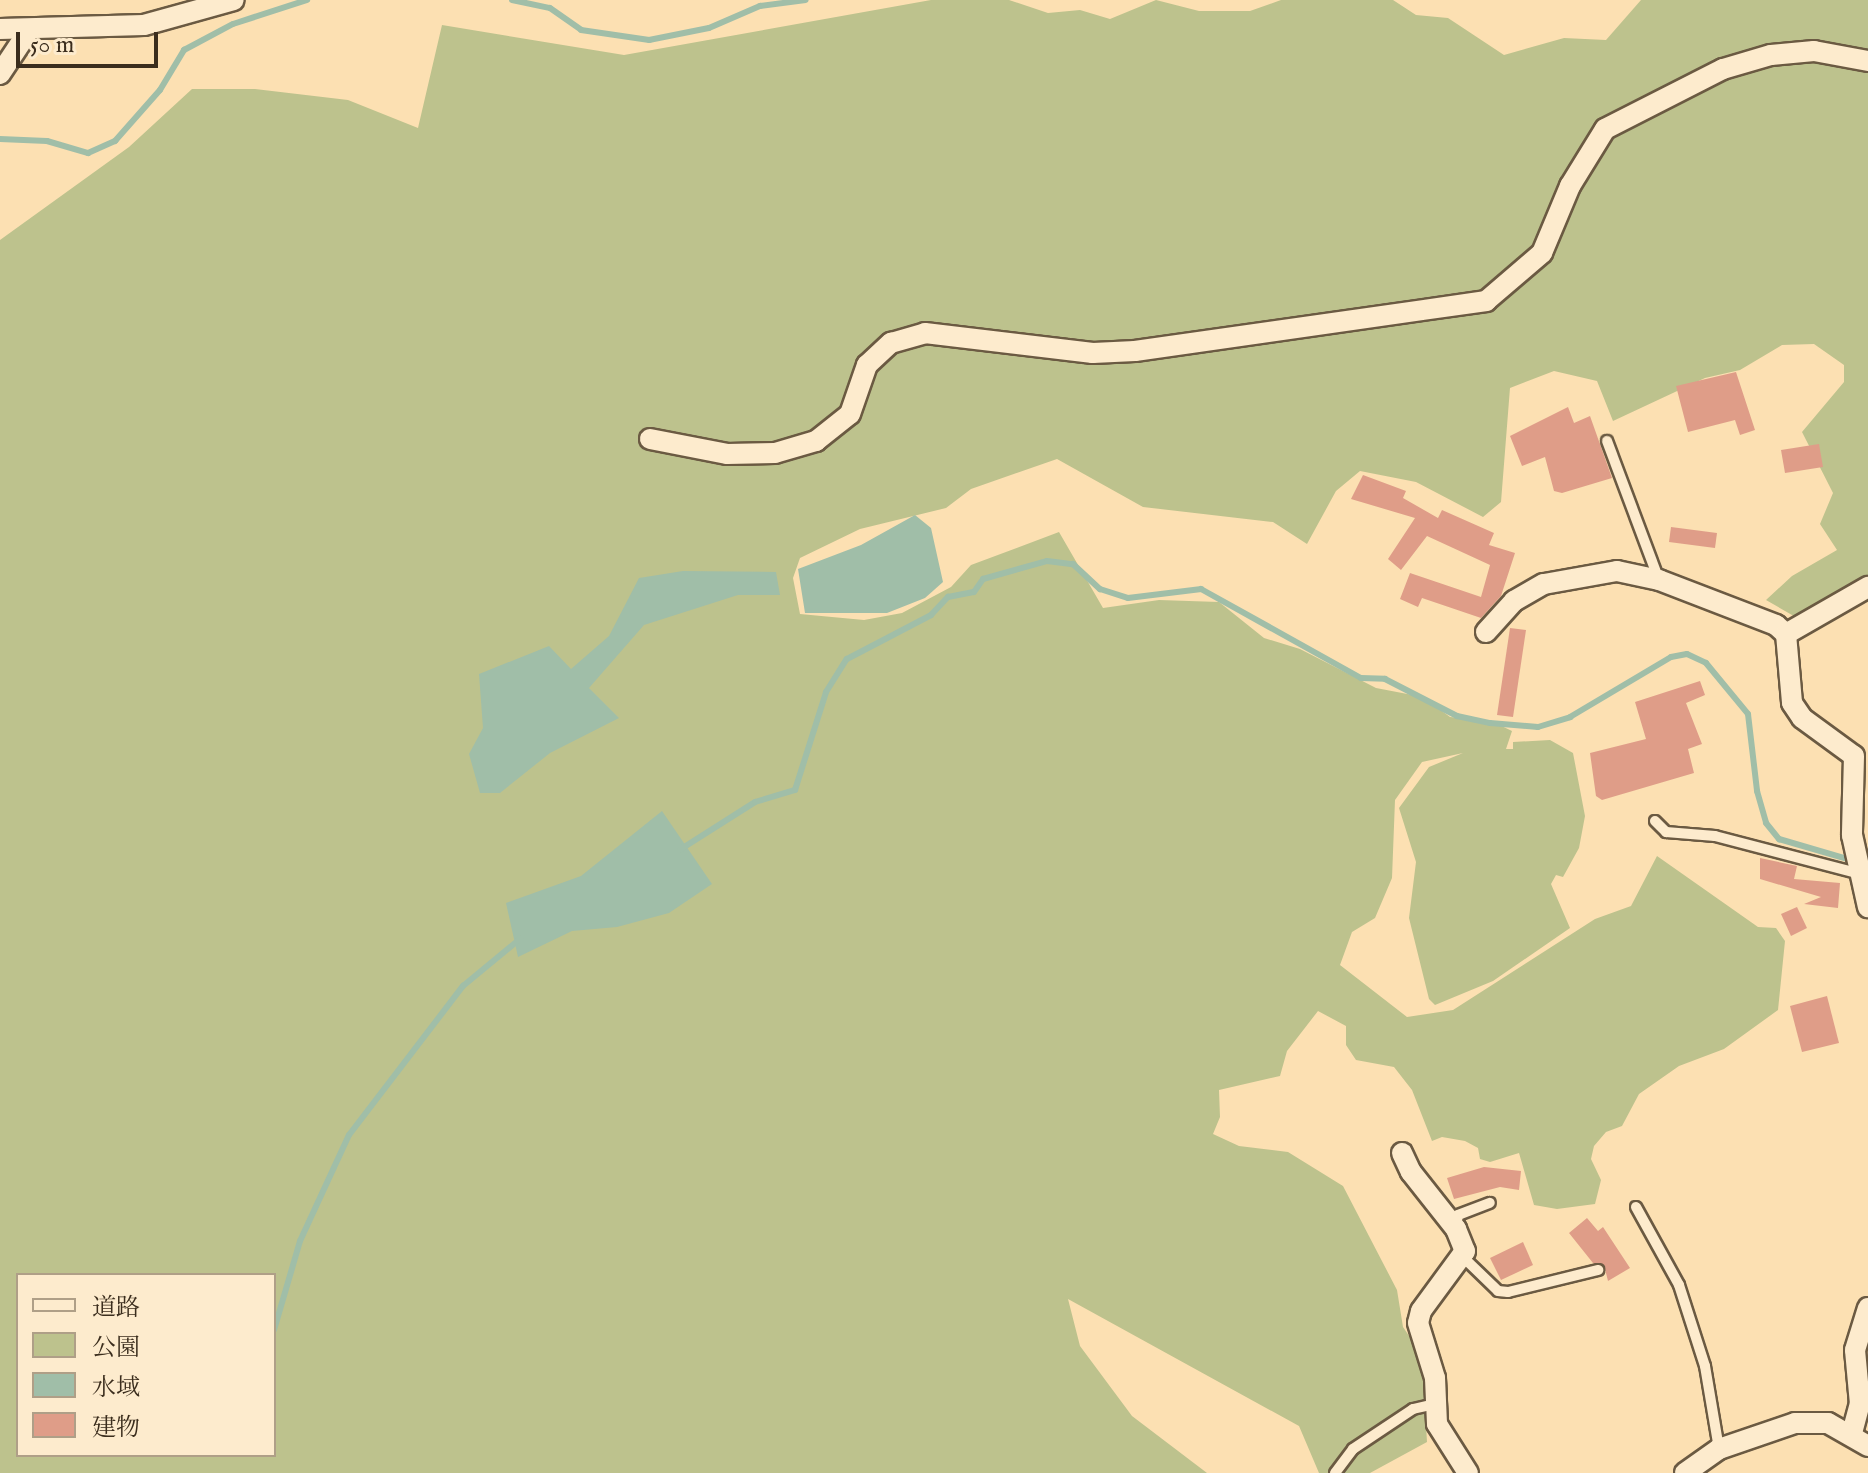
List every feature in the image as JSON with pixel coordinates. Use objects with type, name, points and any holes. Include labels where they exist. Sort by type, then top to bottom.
[{"type":"street","points":[[0,29],[144,25],[234,0]]},
{"type":"street","points":[[0,74],[30,29]]},
{"type":"street","points":[[650,439],[727,454],[775,453],[816,441],[850,414],[867,365],[891,343],[925,333],[1093,353],[1135,351],[1486,301],[1542,253],[1570,186],[1605,129],[1723,69],[1771,55],[1814,51],[1868,61]]},
{"type":"street","points":[[1486,632],[1514,601],[1544,584],[1617,571],[1659,580],[1764,617],[1786,634],[1792,703],[1802,718],[1854,756],[1852,835],[1857,873],[1868,907]]},
{"type":"street","points":[[1786,634],[1868,587]]},
{"type":"street","points":[[1402,1153],[1411,1172],[1456,1229],[1464,1258],[1421,1311],[1418,1323],[1435,1378],[1437,1424],[1468,1473]]},
{"type":"street","points":[[1685,1473],[1719,1449],[1795,1423],[1828,1423],[1860,1440],[1855,1350],[1868,1308]]},
{"type":"lane","points":[[1607,441],[1659,580]]},
{"type":"lane","points":[[1655,821],[1666,832],[1715,836],[1857,873]]},
{"type":"lane","points":[[1456,1229],[1458,1215],[1490,1203]]},
{"type":"lane","points":[[1636,1207],[1679,1285],[1710,1387],[1719,1449]]},
{"type":"lane","points":[[1464,1258],[1498,1291],[1508,1292],[1598,1270]]},
{"type":"lane","points":[[1335,1473],[1353,1449],[1413,1409],[1434,1404]]},
{"type":"green space","points":[[931,0],[1009,0],[1048,13],[1080,10],[1110,19],[1156,0],[1199,11],[1250,11],[1281,0],[1393,0],[1416,15],[1448,18],[1504,55],[1564,38],[1606,40],[1641,0],[1868,0],[1868,576],[1799,619],[1766,600],[1792,576],[1837,550],[1820,524],[1833,493],[1802,432],[1844,382],[1844,365],[1814,344],[1782,345],[1740,370],[1705,378],[1613,421],[1597,381],[1554,371],[1510,388],[1501,502],[1483,517],[1416,482],[1360,471],[1336,491],[1307,544],[1273,522],[1143,507],[1057,459],[971,489],[946,508],[860,529],[800,558],[793,578],[800,614],[864,620],[902,613],[951,587],[971,565],[1059,532],[1103,608],[1159,600],[1219,602],[1264,638],[1300,649],[1376,688],[1423,697],[1450,717],[1491,721],[1512,731],[1506,749],[1513,749],[1513,742],[1550,740],[1573,753],[1585,816],[1579,848],[1563,877],[1556,875],[1551,884],[1570,928],[1493,981],[1435,1005],[1429,999],[1409,918],[1416,862],[1399,808],[1429,767],[1463,753],[1422,762],[1395,800],[1392,878],[1375,918],[1352,932],[1340,965],[1407,1017],[1453,1010],[1595,919],[1631,906],[1657,856],[1758,927],[1776,928],[1785,941],[1778,1010],[1724,1049],[1679,1066],[1639,1094],[1622,1126],[1606,1132],[1594,1146],[1591,1159],[1601,1180],[1595,1204],[1557,1209],[1534,1205],[1519,1153],[1490,1162],[1480,1159],[1478,1148],[1465,1141],[1442,1137],[1432,1141],[1412,1090],[1394,1067],[1356,1060],[1346,1045],[1346,1026],[1318,1011],[1287,1051],[1280,1076],[1219,1090],[1220,1117],[1213,1134],[1239,1146],[1288,1152],[1343,1186],[1397,1290],[1403,1327],[1422,1355],[1427,1442],[1370,1473],[1319,1473],[1299,1426],[1068,1299],[1080,1346],[1132,1416],[1207,1473],[0,1473],[0,240],[129,147],[192,89],[255,89],[348,100],[418,128],[442,25],[624,55]]},
{"type":"water","points":[[915,515],[931,528],[943,582],[925,598],[887,613],[805,613],[798,569],[861,545]]},
{"type":"water","points":[[683,571],[776,572],[780,595],[738,595],[644,625],[589,688],[619,718],[550,753],[500,793],[480,793],[469,754],[483,728],[479,674],[549,646],[571,669],[609,636],[639,578]]},
{"type":"water","points":[[662,811],[712,884],[669,913],[617,927],[572,931],[518,957],[506,903],[581,876]]},
{"type":"building","points":[[1736,372],[1755,430],[1740,435],[1735,420],[1688,432],[1676,386]]},
{"type":"building","points":[[1568,407],[1574,423],[1590,416],[1612,478],[1562,493],[1554,491],[1545,457],[1522,466],[1510,436]]},
{"type":"building","points":[[1819,444],[1823,467],[1785,473],[1781,450]]},
{"type":"building","points":[[1363,475],[1406,491],[1403,498],[1438,518],[1442,510],[1494,533],[1489,545],[1515,553],[1501,596],[1481,618],[1422,598],[1418,607],[1400,599],[1410,573],[1481,597],[1490,565],[1427,536],[1401,570],[1388,559],[1415,518],[1351,499]]},
{"type":"building","points":[[1671,527],[1717,533],[1715,548],[1669,542]]},
{"type":"building","points":[[1510,628],[1526,630],[1513,717],[1497,715]]},
{"type":"building","points":[[1700,681],[1705,695],[1686,703],[1702,744],[1688,749],[1694,773],[1602,800],[1596,796],[1590,753],[1646,739],[1635,702]]},
{"type":"building","points":[[1760,858],[1797,866],[1794,879],[1840,883],[1838,908],[1804,904],[1821,897],[1760,879]]},
{"type":"building","points":[[1797,907],[1807,928],[1791,936],[1781,914]]},
{"type":"building","points":[[1827,996],[1839,1043],[1802,1052],[1790,1006]]},
{"type":"building","points":[[1484,1167],[1521,1171],[1519,1190],[1500,1187],[1454,1199],[1447,1178]]},
{"type":"building","points":[[1587,1218],[1598,1231],[1603,1227],[1630,1268],[1608,1281],[1604,1265],[1593,1263],[1569,1233]]},
{"type":"building","points":[[1523,1242],[1533,1265],[1501,1280],[1490,1258]]},
{"type":"waterway","points":[[0,139],[47,141],[88,153],[115,141],[160,90],[184,50],[233,24],[307,0]]},
{"type":"waterway","points":[[512,0],[550,8],[581,30],[649,40],[709,28],[760,6],[806,0]]},
{"type":"waterway","points":[[681,849],[755,802],[795,790],[826,692],[847,659],[931,615],[948,597],[974,592],[983,579],[1047,561],[1073,564],[1100,589],[1128,598],[1201,589],[1361,678],[1385,679],[1457,716],[1490,723],[1538,727],[1570,717],[1671,657],[1687,654],[1706,663],[1748,714],[1757,791],[1766,823],[1779,839],[1854,861]]},
{"type":"waterway","points":[[276,1323],[300,1241],[349,1135],[463,986],[521,938]]}]
